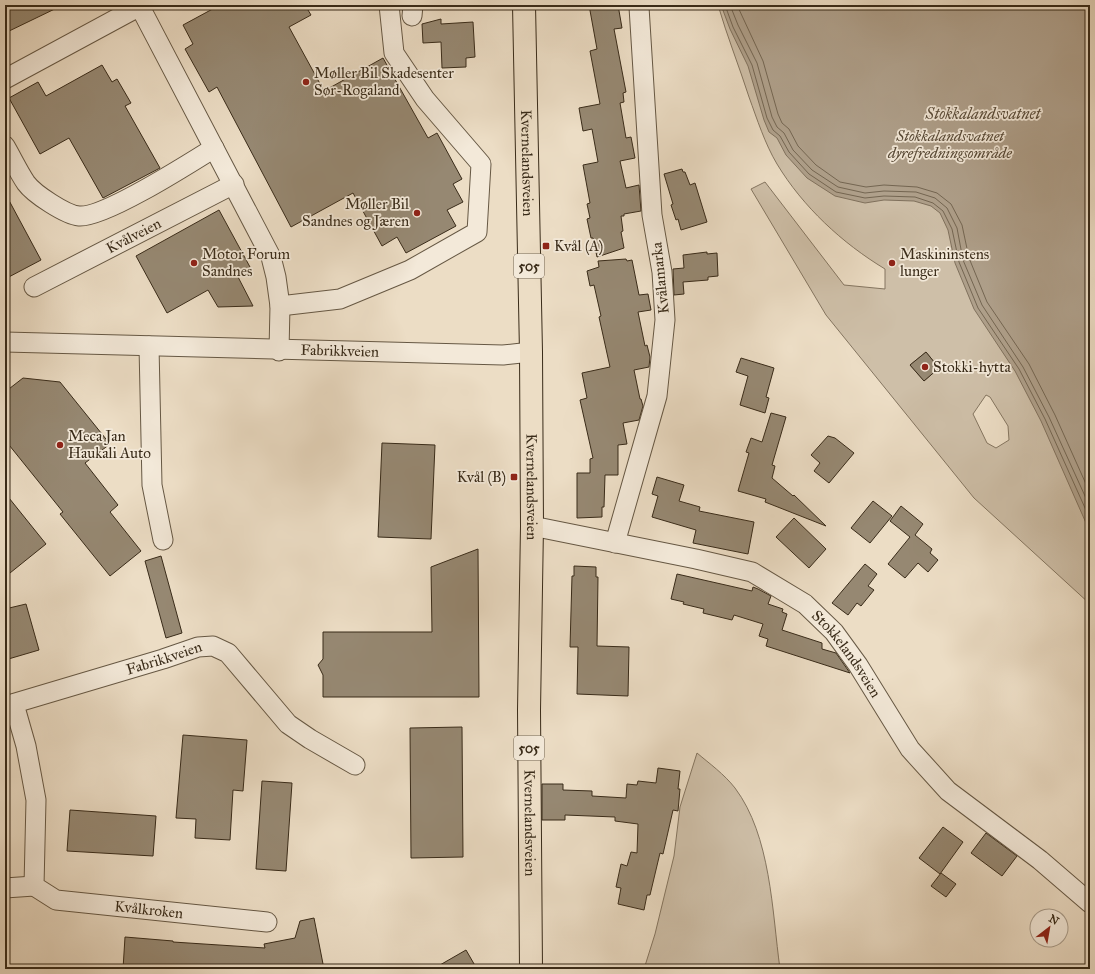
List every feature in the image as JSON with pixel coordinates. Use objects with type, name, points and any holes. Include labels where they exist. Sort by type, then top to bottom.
[{"type":"main road","name":"Kvernelandsveien","points":[[524,5],[531,352],[532,526],[529,710],[531,969]]},
{"type":"street","points":[[5,79],[140,5],[271,257],[276,277],[280,306],[279,351]]},
{"type":"street","points":[[280,306],[340,299],[410,270],[477,232],[481,164],[425,99],[394,53],[389,5]]},
{"type":"street","name":"Kvålamarka","points":[[615,543],[658,396],[665,320],[662,272],[652,215],[639,7]]},
{"type":"street","points":[[5,146],[27,184],[62,211],[80,216],[107,208],[180,169],[214,148]]},
{"type":"street","name":"Kvålveien","points":[[34,288],[234,184]]},
{"type":"street","name":"Fabrikkveien","points":[[5,342],[279,351],[503,355],[531,352]]},
{"type":"street","points":[[149,346],[152,485],[164,540]]},
{"type":"street","name":"Stokkelandsveien","points":[[532,526],[752,572],[805,604],[834,632],[858,665],[910,749],[948,791],[1040,860],[1090,903]]},
{"type":"street","name":"Fabrikkveien","points":[[10,705],[198,647],[213,646],[228,653],[288,724],[310,739],[355,764]]},
{"type":"street","points":[[5,888],[34,886],[36,800],[26,746],[10,705]]},
{"type":"street","name":"Kvålkroken","points":[[34,886],[56,900],[267,922]]},
{"type":"green space","name":"Stokkalandsvatnet","points":[[718,5],[1090,5],[1090,604],[974,498],[826,315],[751,189],[765,182],[844,285],[885,289],[885,269],[869,259],[839,236],[811,209],[787,180],[777,164],[758,123]],"holes":[[[926,352],[939,368],[924,381],[910,365]],[[986,395],[990,397],[1008,426],[1009,440],[996,448],[987,443],[973,414]]]},
{"type":"green space","points":[[697,753],[722,774],[735,788],[747,807],[756,828],[768,875],[780,969],[644,969],[655,934],[674,856],[680,807]]},
{"type":"water","name":"Stokkalandsvatnet","points":[[721,5],[1090,5],[1090,532],[1041,421],[1015,371],[974,309],[955,263],[948,230],[940,213],[931,206],[914,201],[884,200],[865,203],[835,196],[807,178],[786,155],[777,138],[769,132],[748,66],[730,29]]},
{"type":"building","points":[[5,5],[63,5],[5,33]]},
{"type":"building","points":[[220,5],[305,5],[311,15],[289,27],[324,91],[383,58],[428,138],[437,133],[462,179],[453,184],[463,202],[447,210],[456,226],[406,253],[397,237],[382,246],[353,193],[291,227],[217,87],[209,92],[185,49],[193,44],[183,25]]},
{"type":"building","points":[[589,5],[618,5],[622,28],[614,29],[626,92],[623,93],[624,102],[620,103],[626,138],[631,137],[635,158],[620,161],[626,188],[639,185],[641,211],[624,214],[624,216],[621,216],[623,231],[621,232],[624,248],[597,257],[587,219],[590,218],[587,204],[590,203],[583,165],[598,162],[592,129],[583,131],[579,108],[600,104],[590,51],[597,49]]},
{"type":"building","points":[[441,19],[441,24],[473,22],[475,57],[466,58],[466,67],[442,68],[441,42],[423,43],[422,24]]},
{"type":"building","points":[[102,65],[112,82],[117,79],[131,103],[125,106],[160,168],[103,198],[69,138],[40,154],[9,98],[38,82],[46,96]]},
{"type":"building","points":[[682,169],[683,172],[685,172],[690,185],[695,183],[707,222],[681,230],[678,219],[676,220],[671,205],[673,204],[664,174]]},
{"type":"building","points":[[5,193],[41,260],[5,279]]},
{"type":"building","points":[[219,210],[250,267],[237,275],[253,306],[218,307],[208,290],[167,313],[136,256]]},
{"type":"building","points":[[707,252],[707,254],[717,253],[718,276],[708,277],[708,280],[683,282],[684,294],[674,295],[673,269],[684,268],[683,255]]},
{"type":"building","points":[[626,259],[627,261],[632,260],[639,295],[648,294],[651,310],[638,312],[645,346],[647,345],[650,357],[649,367],[634,370],[640,399],[643,406],[639,420],[623,423],[627,444],[618,445],[618,475],[605,475],[604,507],[602,507],[602,517],[577,518],[577,473],[590,473],[590,459],[593,458],[580,400],[587,398],[582,373],[610,367],[599,317],[601,316],[594,285],[590,286],[587,271],[599,267],[598,261]]},
{"type":"building","name":"Stokki-hytta","points":[[926,352],[939,368],[924,381],[910,365]]},
{"type":"building","points":[[741,358],[774,368],[766,397],[769,398],[765,413],[740,405],[748,376],[736,372]]},
{"type":"building","points":[[23,378],[60,382],[110,444],[85,463],[118,505],[110,512],[141,551],[110,576],[60,514],[63,512],[5,440],[5,392]]},
{"type":"building","points":[[771,413],[786,417],[772,465],[775,466],[772,478],[793,496],[794,495],[826,526],[765,502],[766,499],[738,491],[749,453],[746,452],[751,438],[762,442]]},
{"type":"building","points":[[828,436],[835,438],[854,453],[829,483],[814,471],[820,463],[811,455]]},
{"type":"building","points":[[382,443],[435,445],[431,539],[378,537]]},
{"type":"building","points":[[657,477],[684,485],[679,501],[700,507],[699,511],[754,522],[748,554],[693,543],[696,530],[652,517],[658,496],[652,494]]},
{"type":"building","points":[[5,493],[46,544],[5,577]]},
{"type":"building","points":[[873,501],[892,516],[870,543],[851,528]]},
{"type":"building","points":[[901,506],[923,524],[915,535],[932,549],[930,553],[938,560],[928,572],[918,563],[905,578],[888,564],[910,537],[890,521]]},
{"type":"building","points":[[794,518],[826,549],[809,568],[776,537]]},
{"type":"building","points":[[478,549],[479,697],[323,697],[323,675],[318,665],[323,659],[323,632],[432,632],[431,567]]},
{"type":"building","points":[[161,556],[182,633],[166,638],[145,561]]},
{"type":"building","points":[[865,564],[877,574],[868,586],[874,590],[861,606],[857,603],[848,615],[832,603]]},
{"type":"building","points":[[574,566],[596,567],[596,577],[598,577],[597,646],[629,647],[628,696],[577,694],[578,647],[570,647],[572,576],[574,576]]},
{"type":"building","points":[[677,574],[752,591],[753,587],[771,596],[768,604],[783,609],[782,612],[787,614],[782,630],[822,643],[822,649],[836,653],[850,673],[766,646],[768,639],[759,636],[763,624],[734,615],[732,620],[703,613],[704,609],[683,604],[684,602],[671,599]]},
{"type":"building","points":[[26,604],[39,650],[5,660],[5,609]]},
{"type":"building","points":[[462,727],[463,857],[411,858],[410,728]]},
{"type":"building","points":[[183,735],[247,740],[243,791],[233,790],[230,840],[195,838],[196,819],[176,818]]},
{"type":"building","points":[[658,768],[680,771],[678,811],[673,810],[663,854],[660,853],[650,895],[647,895],[644,910],[618,904],[621,888],[616,887],[621,864],[627,866],[631,852],[637,853],[638,824],[615,821],[615,817],[565,815],[565,820],[542,820],[542,784],[563,784],[563,790],[592,791],[592,796],[626,798],[627,784],[637,785],[638,781],[656,783]]},
{"type":"building","points":[[262,781],[292,783],[286,871],[256,869]]},
{"type":"building","points":[[70,810],[156,816],[153,856],[67,851]]},
{"type":"building","points":[[943,827],[963,842],[940,874],[919,858]]},
{"type":"building","points":[[986,833],[1017,856],[1002,876],[971,853]]},
{"type":"building","points":[[941,873],[956,884],[946,897],[931,886]]},
{"type":"building","points":[[314,918],[324,969],[123,969],[125,937],[173,942],[265,948],[264,944],[295,938],[300,921]]},
{"type":"building","points":[[466,950],[477,969],[433,969]]},
{"type":"place","name":"Møller Bil Skadesenter Sør-Rogaland","points":[[306,82]]},
{"type":"place","name":"Møller Bil Sandnes og Jæren","points":[[417,213]]},
{"type":"place","name":"Kvål (A)","points":[[546,246]]},
{"type":"place","name":"Motor Forum Sandnes","points":[[194,263]]},
{"type":"place","name":"Maskininstens lunger","points":[[892,263]]},
{"type":"place","name":"Stokki-hytta","points":[[925,367]]},
{"type":"place","name":"Meca Jan Haukali Auto","points":[[60,445]]},
{"type":"place","name":"Kvål (B)","points":[[514,477]]},
{"type":"park label","name":"Stokkalandsvatnet dyrefredningsområde","points":[[950,144]]}]
